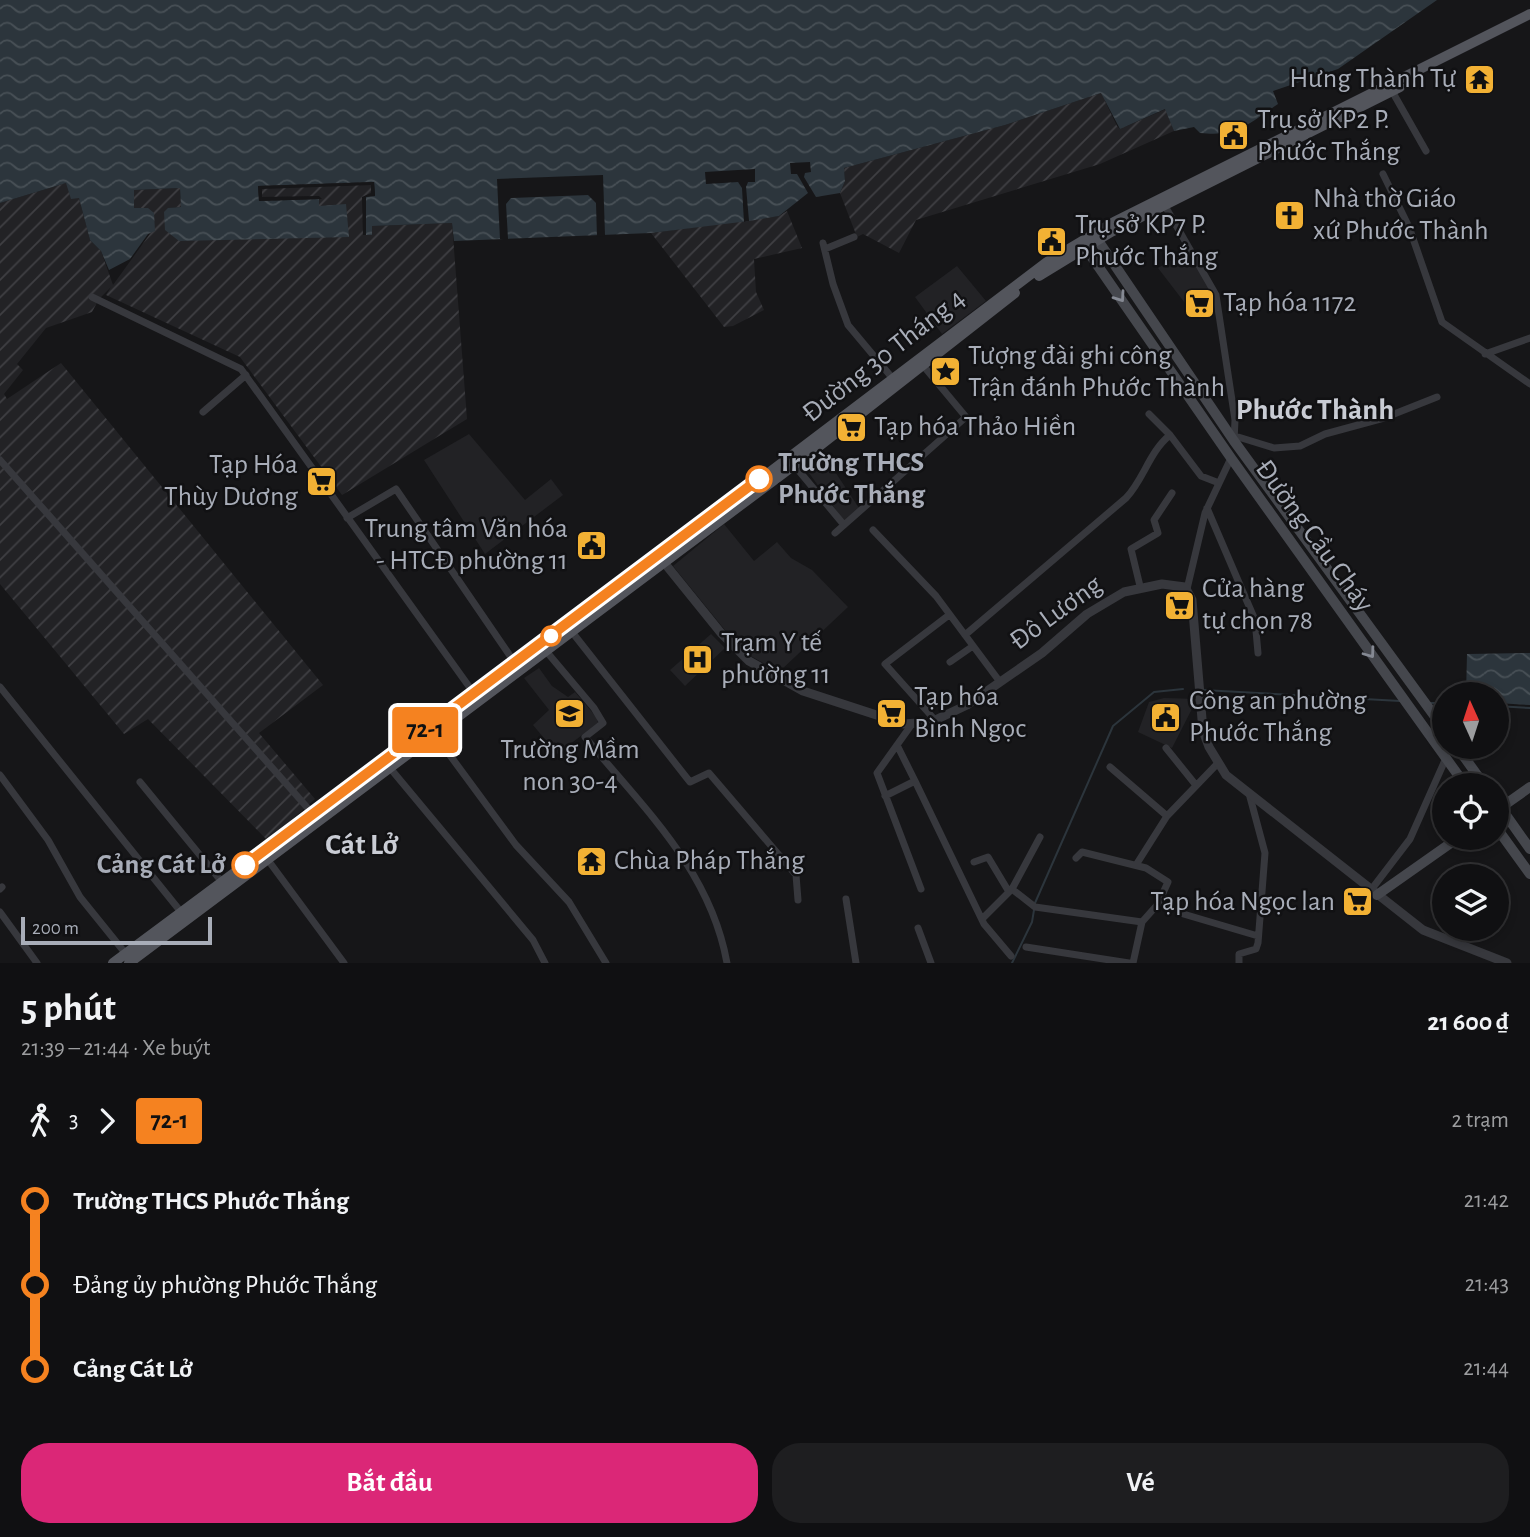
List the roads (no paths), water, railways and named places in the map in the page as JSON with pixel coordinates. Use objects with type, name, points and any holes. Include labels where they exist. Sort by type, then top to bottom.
[{"type":"main road","name":"Đường 30 Tháng 4","points":[[1134,216],[1165,206],[1298,134],[1392,91],[1523,23],[1530,14]]},
{"type":"main road","name":"Đường 30 Tháng 4","points":[[317,818],[390,768],[572,632],[662,560],[896,383],[1047,262],[1116,225],[1523,23]]},
{"type":"main road","name":"Đường Cầu Cháy","points":[[1096,237],[1279,503],[1432,713]]},
{"type":"main road","name":"Đường Cầu Cháy","points":[[1083,244],[1268,511],[1432,739]]},
{"type":"main road","name":"Đường 30 Tháng 4","points":[[113,963],[129,959],[317,818],[473,692],[794,465],[810,447]]},
{"type":"main road","points":[[1268,511],[1279,503]]},
{"type":"main road","points":[[1509,800],[1530,787]]},
{"type":"main road","points":[[1509,821],[1530,849]]},
{"type":"main road","points":[[1509,845],[1530,874]]},
{"type":"main road","points":[[1374,893],[1440,850]]},
{"type":"main road","name":"Đường 30 Tháng 4","points":[[129,959],[181,912],[222,882],[266,856]]},
{"type":"street","points":[[1392,91],[1426,151]]},
{"type":"street","points":[[1382,174],[1409,227],[1442,322],[1530,384]]},
{"type":"street","points":[[1165,206],[1216,295],[1235,439],[1275,448],[1300,446],[1329,432],[1379,420],[1437,397]]},
{"type":"street","points":[[854,237],[824,246],[833,284],[848,325],[896,383]]},
{"type":"street","points":[[92,297],[241,369],[473,692]]},
{"type":"street","points":[[1485,354],[1530,338]]},
{"type":"street","points":[[835,533],[967,417],[921,363]]},
{"type":"street","points":[[203,412],[246,375]]},
{"type":"street","points":[[1149,414],[1170,435],[1201,476],[1219,483]]},
{"type":"street","points":[[965,635],[1126,498],[1135,489],[1158,444],[1170,435]]},
{"type":"street","points":[[1231,458],[1207,508],[1186,589],[1192,600],[1202,721],[1209,747],[1218,763],[1250,797],[1374,893],[1436,937],[1507,963]]},
{"type":"street","points":[[0,460],[317,818]]},
{"type":"street","points":[[794,465],[844,525]]},
{"type":"street","points":[[347,518],[396,489],[515,663]]},
{"type":"street","points":[[1140,586],[1131,549],[1158,533],[1154,520],[1172,493]]},
{"type":"street","points":[[1207,508],[1255,620],[1258,653]]},
{"type":"street","points":[[873,530],[936,596],[1000,682]]},
{"type":"street","name":"Đô Lương","points":[[662,560],[720,633],[749,661],[803,691],[885,720],[912,724],[935,720],[957,710],[1042,653],[1087,614],[1112,598],[1140,586],[1175,584],[1186,589]]},
{"type":"street","points":[[935,720],[885,664],[949,615]]},
{"type":"street","points":[[572,632],[690,782],[709,773],[796,875],[797,900]]},
{"type":"street","points":[[950,662],[973,646]]},
{"type":"street","points":[[546,651],[594,708],[603,723],[585,737],[693,870],[719,929],[727,963]]},
{"type":"street","points":[[0,687],[181,912]]},
{"type":"street","points":[[912,724],[877,773],[921,889]]},
{"type":"street","points":[[435,735],[516,845],[569,902],[606,963]]},
{"type":"street","points":[[897,745],[982,919],[1011,957]]},
{"type":"street","points":[[1166,748],[1195,784]]},
{"type":"street","points":[[1374,893],[1410,839],[1445,760]]},
{"type":"street","points":[[1136,865],[1167,816],[1218,763]]},
{"type":"street","points":[[390,768],[533,940],[545,963]]},
{"type":"street","points":[[1110,768],[1167,816]]},
{"type":"street","points":[[0,775],[48,840],[80,897],[129,959]]},
{"type":"street","points":[[885,796],[915,781]]},
{"type":"street","points":[[140,782],[222,882]]},
{"type":"street","points":[[1239,963],[1239,954],[1256,950],[1265,853],[1250,797]]},
{"type":"street","points":[[982,919],[1011,890],[1040,837]]},
{"type":"street","points":[[1026,947],[1131,963],[1142,922],[1158,905],[1168,882],[1156,872],[1087,852],[1079,852],[1076,858]]},
{"type":"street","points":[[266,856],[344,963]]},
{"type":"street","points":[[974,862],[988,856],[1011,890],[1035,907],[1142,922]]},
{"type":"street","points":[[846,899],[856,963]]},
{"type":"street","points":[[0,912],[37,963]]},
{"type":"street","points":[[1180,913],[1258,936]]},
{"type":"street","points":[[918,929],[930,963]]},
{"type":"water","points":[[0,0],[1437,0],[1338,69],[1273,91],[1278,104],[1234,131],[1200,133],[1194,127],[1174,131],[1165,109],[1120,129],[1101,93],[1005,125],[844,168],[845,181],[840,193],[816,197],[804,177],[805,173],[811,172],[810,162],[790,163],[791,174],[797,174],[808,193],[779,216],[651,233],[454,241],[452,223],[372,226],[372,235],[366,235],[365,197],[375,195],[374,182],[258,186],[259,201],[319,199],[319,206],[346,204],[349,237],[179,241],[165,230],[164,212],[168,208],[181,207],[180,188],[134,190],[134,208],[148,208],[154,213],[155,231],[148,234],[130,259],[109,270],[101,251],[90,240],[79,198],[71,199],[66,183],[0,203]]},
{"type":"water","points":[[1530,653],[1530,705],[1509,704],[1509,682],[1466,682],[1467,654]]},
{"type":"waterway","points":[[1035,903],[1113,726],[1154,692],[1183,689]]},
{"type":"waterway","points":[[1203,690],[1400,701]]},
{"type":"waterway","points":[[1509,707],[1530,708]]},
{"type":"waterway","points":[[1012,963],[1032,922],[1034,910]]},
{"type":"place","name":"Hưng Thành Tự","points":[[1479,79]]},
{"type":"place","name":"Trụ sở KP2 P. Phước Thắng","points":[[1234,136]]},
{"type":"place","name":"Nhà thờ Giáo xứ Phước Thành","points":[[1290,215]]},
{"type":"place","name":"Trụ sở KP7 P. Phước Thắng","points":[[1052,241]]},
{"type":"place","name":"Tạp hóa 1172","points":[[1200,303]]},
{"type":"place","name":"Tượng đài ghi công Trận đánh Phước Thành","points":[[945,372]]},
{"type":"place","name":"Tạp hóa Thảo Hiền","points":[[851,427]]},
{"type":"place","name":"Trường THCS Phước Thắng","points":[[759,479]]},
{"type":"place","name":"Tạp Hóa Thùy Dương","points":[[321,481]]},
{"type":"place","name":"Trung tâm Văn hóa - HTCĐ phường 11","points":[[591,545]]},
{"type":"place","name":"Cửa hàng tự chọn 78","points":[[1179,605]]},
{"type":"place","name":"Trạm Y tế phường 11","points":[[698,659]]},
{"type":"place","name":"Trường Mầm non 30-4","points":[[570,713]]},
{"type":"place","name":"Tạp hóa Bình Ngọc","points":[[891,713]]},
{"type":"place","name":"Công an phường Phước Thắng","points":[[1166,717]]},
{"type":"place","name":"Chùa Pháp Thắng","points":[[591,861]]},
{"type":"place","name":"Cảng Cát Lở","points":[[245,865]]},
{"type":"place","name":"Tạp hóa Ngọc lan","points":[[1358,902]]},
{"type":"district","name":"Phước Thành","points":[[1315,410]]},
{"type":"district","name":"Cát Lở","points":[[362,845]]}]
